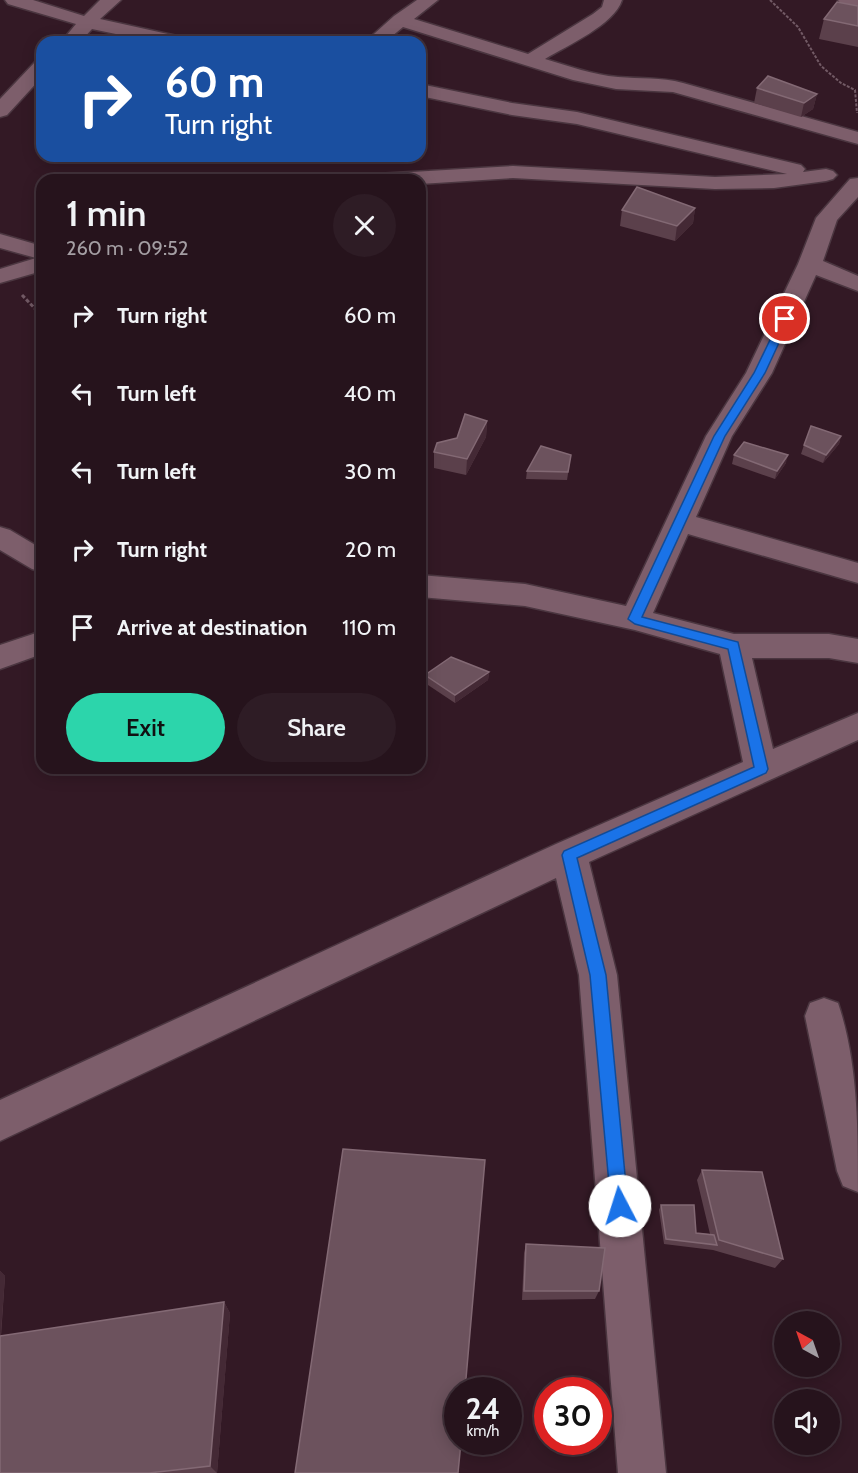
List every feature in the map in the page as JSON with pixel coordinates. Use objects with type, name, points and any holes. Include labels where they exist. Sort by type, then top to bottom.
[{"type":"street","points":[[14,0],[87,22],[151,36]]},
{"type":"street","points":[[75,36],[112,0]]},
{"type":"street","points":[[381,36],[429,0]]},
{"type":"street","points":[[531,60],[599,18],[610,9],[613,0]]},
{"type":"street","points":[[847,0],[858,3]]},
{"type":"street","points":[[400,20],[580,76],[616,83],[662,84],[676,87],[858,138]]},
{"type":"street","points":[[0,111],[36,72]]},
{"type":"street","points":[[519,110],[580,76]]},
{"type":"street","points":[[426,91],[519,110],[577,118],[754,161],[858,183],[827,218],[810,264],[759,373],[719,436],[635,619]]},
{"type":"street","points":[[426,177],[513,172],[715,183],[774,182],[826,175]]},
{"type":"street","points":[[0,241],[36,251]]},
{"type":"street","points":[[810,264],[858,284]]},
{"type":"street","points":[[0,276],[36,266]]},
{"type":"street","points":[[680,522],[858,573]]},
{"type":"street","points":[[0,537],[36,558]]},
{"type":"street","points":[[426,587],[525,595],[635,619],[734,646],[829,646],[858,651]]},
{"type":"street","points":[[0,657],[36,644]]},
{"type":"street","points":[[734,646],[761,769]]},
{"type":"street","points":[[0,1121],[569,855],[858,726]]},
{"type":"street","points":[[569,855],[598,975],[642,1473]]},
{"type":"street","points":[[824,1016],[858,1171]]},
{"type":"path","points":[[770,0],[798,27],[821,66],[841,83],[855,90],[857,120]]},
{"type":"building","points":[[837,2],[858,6],[858,26],[824,19]]},
{"type":"building","points":[[768,76],[817,94],[804,103],[757,88]]},
{"type":"building","points":[[637,187],[695,208],[677,226],[622,210]]},
{"type":"building","points":[[465,414],[487,421],[467,459],[434,452],[437,443],[457,438]]},
{"type":"building","points":[[811,426],[841,436],[826,455],[804,445]]},
{"type":"building","points":[[744,442],[788,455],[777,471],[734,455]]},
{"type":"building","points":[[541,446],[571,455],[568,472],[527,471]]},
{"type":"building","points":[[451,657],[489,672],[455,695],[426,674]]},
{"type":"building","points":[[343,1149],[485,1160],[466,1377],[444,1377],[444,1455],[460,1455],[458,1473],[295,1473]]},
{"type":"building","points":[[702,1170],[762,1172],[783,1259],[719,1240]]},
{"type":"building","points":[[661,1205],[694,1205],[696,1233],[714,1235],[717,1245],[666,1239]]},
{"type":"building","points":[[526,1244],[605,1248],[599,1291],[524,1291]]},
{"type":"building","points":[[224,1302],[210,1466],[149,1473],[0,1473],[0,1336]]},
{"type":"route","points":[[620,1206],[598,975],[569,855],[761,769],[734,646],[635,619],[719,436],[759,373],[785,319]]}]
